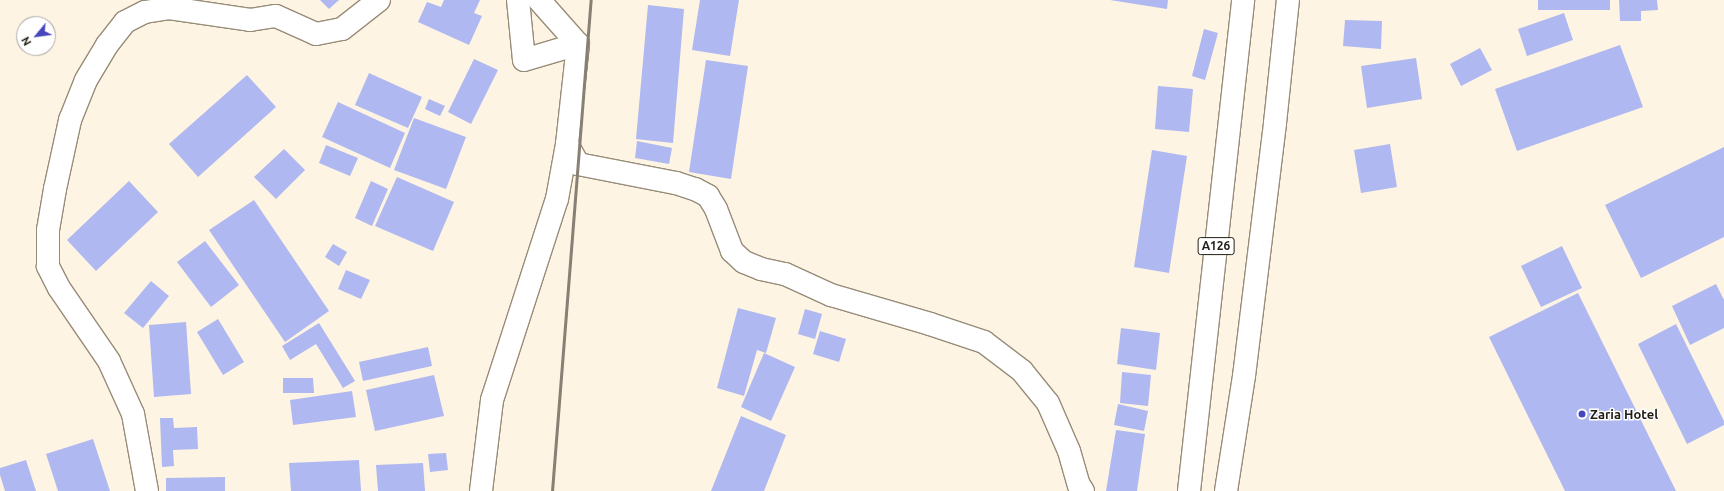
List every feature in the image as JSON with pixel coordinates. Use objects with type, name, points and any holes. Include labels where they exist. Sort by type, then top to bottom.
[{"type":"main road","points":[[147,491],[133,414],[108,361],[59,288],[48,266],[48,230],[55,189],[70,120],[86,80],[107,45],[125,22],[145,12],[169,8],[250,20],[276,16],[316,34],[342,29],[379,0]]},
{"type":"main road","points":[[518,0],[524,60],[578,44]]},
{"type":"main road","points":[[481,491],[492,400],[557,199],[567,144],[578,44],[540,0]]},
{"type":"main road","name":"A126","points":[[1189,491],[1243,0]]},
{"type":"main road","points":[[1226,491],[1244,376],[1288,0]]},
{"type":"main road","points":[[567,144],[578,164],[676,183],[695,189],[708,196],[716,209],[732,251],[744,262],[761,269],[785,274],[831,295],[930,324],[984,342],[1022,371],[1048,403],[1069,451],[1079,485],[1083,491]]},
{"type":"building","points":[[320,0],[339,0],[329,9]]},
{"type":"building","points":[[444,0],[480,0],[474,13],[482,16],[469,45],[418,22],[427,2],[441,7]]},
{"type":"building","points":[[700,0],[739,0],[730,56],[692,50]]},
{"type":"building","points":[[1110,0],[1168,0],[1167,9]]},
{"type":"building","points":[[1538,0],[1610,0],[1610,10],[1538,10]]},
{"type":"building","points":[[1619,0],[1657,0],[1658,10],[1641,11],[1641,21],[1620,21]]},
{"type":"building","points":[[648,5],[684,9],[673,143],[636,139]]},
{"type":"building","points":[[1564,13],[1573,40],[1527,56],[1518,29]]},
{"type":"building","points":[[1345,20],[1382,21],[1381,49],[1343,46]]},
{"type":"building","points":[[1204,29],[1218,33],[1205,80],[1192,76]]},
{"type":"building","points":[[1620,45],[1643,107],[1517,151],[1495,89]]},
{"type":"building","points":[[1480,48],[1492,70],[1461,86],[1450,64]]},
{"type":"building","points":[[1416,58],[1422,99],[1367,108],[1361,66]]},
{"type":"building","points":[[474,59],[498,70],[471,124],[448,112]]},
{"type":"building","points":[[706,60],[748,66],[731,179],[689,172]]},
{"type":"building","points":[[369,73],[422,97],[408,128],[355,105]]},
{"type":"building","points":[[247,75],[276,107],[198,177],[169,144]]},
{"type":"building","points":[[1158,86],[1193,89],[1189,132],[1155,129]]},
{"type":"building","points":[[429,99],[445,106],[440,116],[425,109]]},
{"type":"building","points":[[338,102],[405,133],[390,168],[322,137]]},
{"type":"building","points":[[414,118],[466,137],[446,189],[394,170]]},
{"type":"building","points":[[637,141],[672,148],[669,164],[635,158]]},
{"type":"building","points":[[1390,144],[1397,187],[1361,193],[1354,150]]},
{"type":"building","points":[[326,145],[358,158],[350,176],[319,163]]},
{"type":"building","points":[[1724,147],[1724,237],[1641,278],[1605,205]]},
{"type":"building","points":[[284,149],[305,170],[276,199],[254,177]]},
{"type":"building","points":[[1152,150],[1187,156],[1169,273],[1134,267]]},
{"type":"building","points":[[397,177],[454,202],[433,251],[375,226]]},
{"type":"building","points":[[129,181],[158,212],[96,271],[67,240]]},
{"type":"building","points":[[371,181],[388,189],[372,226],[355,218]]},
{"type":"building","points":[[254,200],[329,311],[285,342],[209,230]]},
{"type":"building","points":[[205,241],[239,285],[211,307],[177,262]]},
{"type":"building","points":[[333,244],[347,252],[339,266],[325,257]]},
{"type":"building","points":[[1562,246],[1582,288],[1541,307],[1521,266]]},
{"type":"building","points":[[346,270],[370,280],[361,299],[338,289]]},
{"type":"building","points":[[151,281],[169,296],[143,328],[124,313]]},
{"type":"building","points":[[1716,284],[1724,300],[1724,328],[1690,345],[1672,306]]},
{"type":"building","name":"Zaria Hotel","points":[[1578,293],[1676,491],[1565,491],[1489,337]]},
{"type":"building","points":[[738,308],[776,318],[766,353],[757,350],[744,396],[717,388]]},
{"type":"building","points":[[805,309],[822,314],[815,339],[798,334]]},
{"type":"building","points":[[218,319],[244,362],[223,375],[197,332]]},
{"type":"building","points":[[186,322],[191,394],[154,397],[149,325]]},
{"type":"building","points":[[319,323],[355,381],[343,388],[316,344],[290,360],[282,346]]},
{"type":"building","points":[[1676,324],[1724,421],[1724,425],[1687,444],[1638,344]]},
{"type":"building","points":[[1121,328],[1160,333],[1156,370],[1117,364]]},
{"type":"building","points":[[820,331],[846,339],[839,362],[813,354]]},
{"type":"building","points":[[428,347],[432,366],[363,381],[359,362]]},
{"type":"building","points":[[764,353],[795,367],[771,421],[741,407]]},
{"type":"building","points":[[1122,372],[1151,375],[1148,406],[1120,403]]},
{"type":"building","points":[[434,375],[444,416],[375,431],[366,390]]},
{"type":"building","points":[[283,378],[313,378],[314,393],[283,393]]},
{"type":"building","points":[[352,391],[356,417],[293,425],[290,400]]},
{"type":"building","points":[[1118,404],[1148,411],[1144,431],[1114,425]]},
{"type":"building","points":[[741,416],[786,435],[764,491],[711,491]]},
{"type":"building","points":[[160,418],[173,418],[174,428],[197,427],[198,449],[173,450],[174,466],[162,467]]},
{"type":"building","points":[[1116,430],[1145,434],[1137,491],[1106,491]]},
{"type":"building","points":[[93,439],[110,491],[58,491],[46,454]]},
{"type":"building","points":[[446,453],[448,470],[430,472],[428,454]]},
{"type":"building","points":[[26,460],[36,491],[5,491],[0,475],[0,468]]},
{"type":"building","points":[[359,460],[361,491],[291,491],[289,463]]},
{"type":"building","points":[[423,463],[425,491],[378,491],[376,465]]},
{"type":"building","points":[[225,477],[225,491],[166,491],[166,478]]},
{"type":"railway","points":[[552,491],[591,0]]},
{"type":"place","name":"Zaria Hotel","points":[[1582,414]]}]
